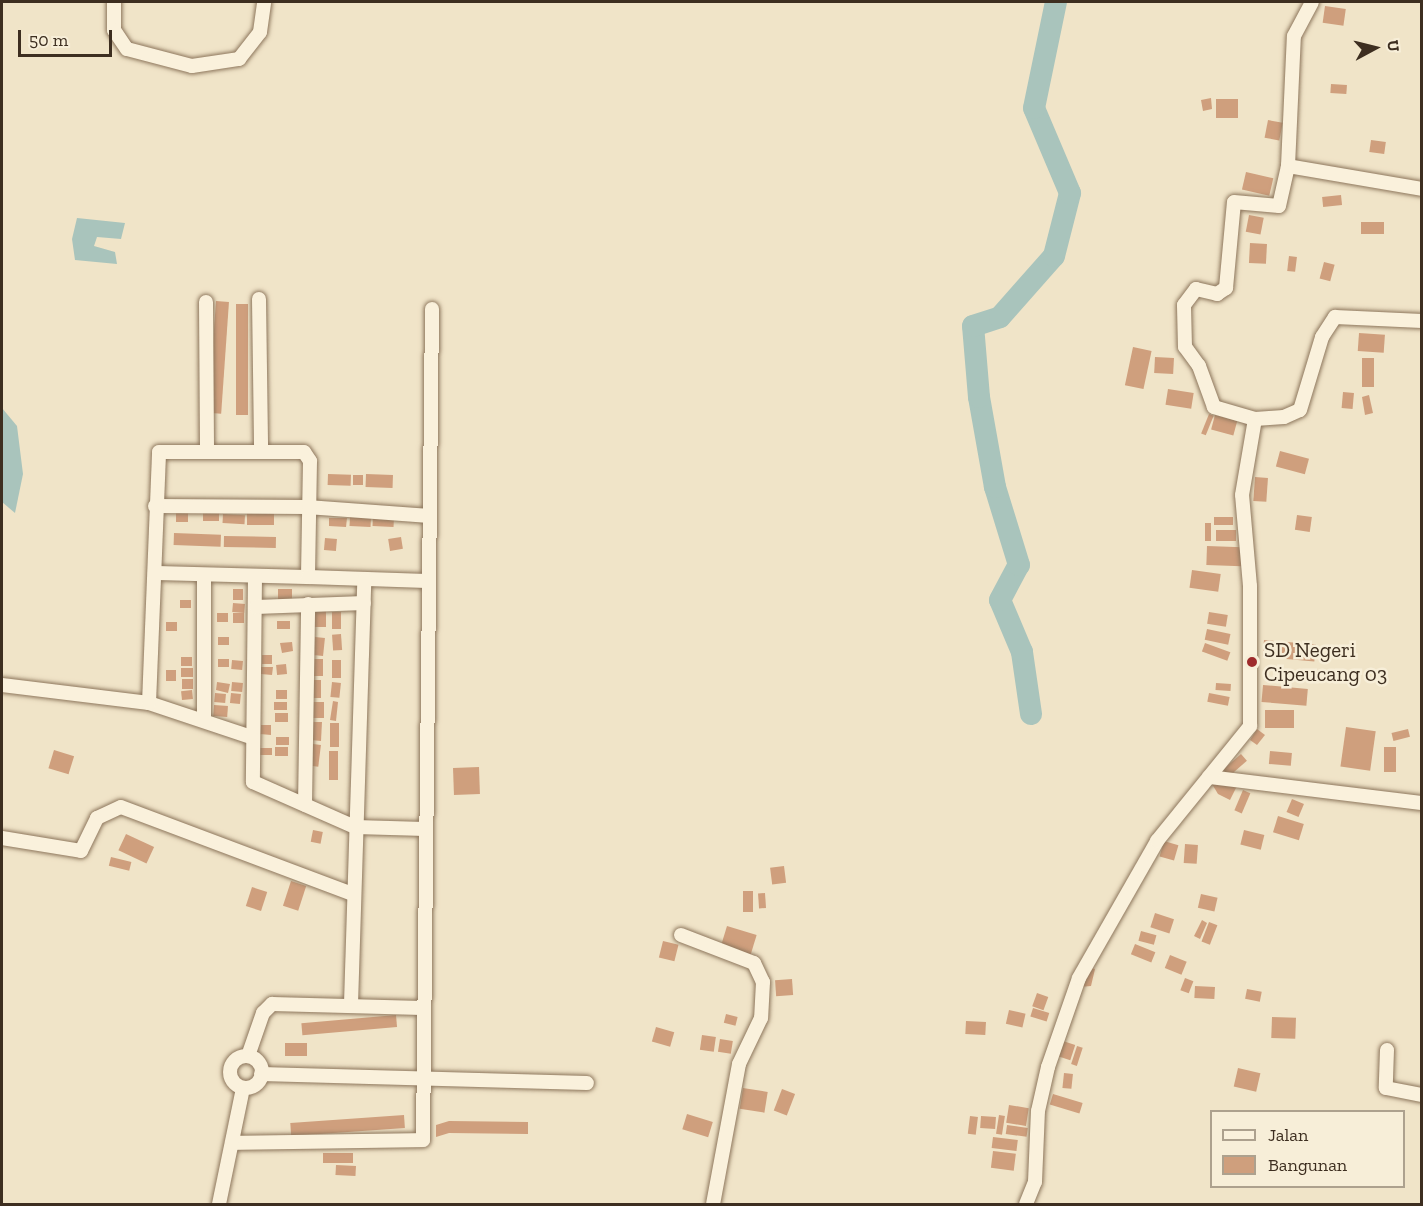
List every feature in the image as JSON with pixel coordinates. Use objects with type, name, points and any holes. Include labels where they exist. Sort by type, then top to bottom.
[{"type":"street","points":[[114,2],[114,30],[127,49],[192,66],[239,59],[260,32],[264,2]]},
{"type":"street","points":[[1312,2],[1294,36],[1288,166],[1279,206],[1232,205],[1232,260],[1224,293],[1196,289],[1184,305],[1185,347],[1199,366],[1214,407],[1255,419],[1284,417],[1300,410],[1322,337],[1335,317],[1422,321]]},
{"type":"street","points":[[1288,166],[1422,189]]},
{"type":"street","points":[[260,299],[261,450]]},
{"type":"street","points":[[206,302],[207,449]]},
{"type":"street","points":[[232,1143],[420,1143],[432,309]]},
{"type":"street","points":[[1026,1204],[1035,1182],[1038,1111],[1048,1067],[1079,978],[1157,841],[1241,742],[1252,716],[1242,495],[1255,419]]},
{"type":"street","points":[[148,703],[159,452],[207,449],[306,453],[308,577]]},
{"type":"street","points":[[155,506],[307,507],[430,516]]},
{"type":"street","points":[[155,573],[427,581]]},
{"type":"street","points":[[204,575],[204,720]]},
{"type":"street","points":[[255,577],[252,737],[256,785],[355,827],[425,829]]},
{"type":"street","points":[[351,1004],[363,580]]},
{"type":"street","points":[[256,607],[364,603]]},
{"type":"street","points":[[305,805],[308,604]]},
{"type":"street","points":[[2,685],[148,703],[252,737]]},
{"type":"street","points":[[1209,777],[1422,803]]},
{"type":"street","points":[[2,838],[81,851],[97,818],[121,807],[353,894]]},
{"type":"street","points":[[681,935],[754,963],[763,982],[761,1018],[739,1064],[713,1204]]},
{"type":"street","points":[[248,1056],[269,1005],[351,1004],[422,1008]]},
{"type":"street","points":[[1387,1050],[1386,1088],[1422,1095]]},
{"type":"street","points":[[248,1056],[260,1064],[261,1074],[257,1083],[243,1088],[232,1079],[230,1070],[234,1060],[248,1056]]},
{"type":"street","points":[[261,1074],[587,1083]]},
{"type":"street","points":[[219,1204],[243,1088]]},
{"type":"water","points":[[77,218],[125,223],[121,239],[97,237],[94,246],[115,252],[117,264],[75,260],[72,239]]},
{"type":"water","points":[[2,408],[17,426],[23,474],[15,513],[2,502]]},
{"type":"building","points":[[1325,6],[1346,9],[1343,26],[1323,23]]},
{"type":"building","points":[[1331,84],[1347,85],[1346,94],[1330,93]]},
{"type":"building","points":[[1211,98],[1212,109],[1203,111],[1201,100]]},
{"type":"building","points":[[1216,99],[1238,99],[1238,118],[1216,118]]},
{"type":"building","points":[[1268,120],[1283,123],[1279,141],[1265,138]]},
{"type":"building","points":[[1371,140],[1386,142],[1384,154],[1369,152]]},
{"type":"building","points":[[1246,172],[1273,178],[1269,196],[1242,190]]},
{"type":"building","points":[[1341,195],[1342,205],[1323,207],[1322,197]]},
{"type":"building","points":[[1249,215],[1264,218],[1260,235],[1246,232]]},
{"type":"building","points":[[1361,222],[1384,222],[1384,234],[1361,234]]},
{"type":"building","points":[[1250,243],[1267,244],[1266,264],[1249,263]]},
{"type":"building","points":[[1289,256],[1297,257],[1295,272],[1287,271]]},
{"type":"building","points":[[1324,262],[1335,265],[1330,281],[1320,278]]},
{"type":"building","points":[[216,301],[229,302],[221,414],[208,413]]},
{"type":"building","points":[[236,304],[248,304],[248,415],[236,415]]},
{"type":"building","points":[[1359,333],[1385,335],[1384,353],[1358,351]]},
{"type":"building","points":[[1133,347],[1152,351],[1143,389],[1125,385]]},
{"type":"building","points":[[1155,357],[1174,358],[1173,374],[1154,373]]},
{"type":"building","points":[[1362,358],[1374,358],[1374,387],[1362,387]]},
{"type":"building","points":[[1168,389],[1194,393],[1191,409],[1165,405]]},
{"type":"building","points":[[1343,392],[1354,393],[1353,409],[1342,408]]},
{"type":"building","points":[[1369,395],[1373,413],[1365,415],[1362,397]]},
{"type":"building","points":[[1209,414],[1214,416],[1206,435],[1201,433]]},
{"type":"building","points":[[1215,415],[1237,421],[1233,435],[1211,429]]},
{"type":"building","points":[[1280,451],[1309,459],[1305,474],[1276,466]]},
{"type":"building","points":[[328,474],[351,475],[351,486],[328,485]]},
{"type":"building","points":[[366,474],[393,475],[393,488],[366,487]]},
{"type":"building","points":[[353,475],[363,475],[363,485],[353,485]]},
{"type":"building","points":[[1255,477],[1268,478],[1266,502],[1253,501]]},
{"type":"building","points":[[176,511],[188,511],[188,522],[176,522]]},
{"type":"building","points":[[203,513],[219,513],[219,521],[203,521]]},
{"type":"building","points":[[247,513],[274,513],[274,525],[247,525]]},
{"type":"building","points":[[223,514],[245,515],[244,524],[223,523]]},
{"type":"building","points":[[1297,515],[1312,517],[1310,532],[1295,530]]},
{"type":"building","points":[[350,517],[371,518],[371,527],[350,526]]},
{"type":"building","points":[[373,517],[394,518],[394,527],[373,526]]},
{"type":"building","points":[[1214,517],[1233,517],[1233,525],[1214,525]]},
{"type":"building","points":[[329,518],[347,518],[346,527],[329,526]]},
{"type":"building","points":[[1205,523],[1211,523],[1211,541],[1205,541]]},
{"type":"building","points":[[1216,530],[1236,530],[1236,541],[1216,541]]},
{"type":"building","points":[[174,533],[221,535],[221,547],[174,545]]},
{"type":"building","points":[[224,536],[276,537],[276,548],[224,547]]},
{"type":"building","points":[[401,537],[403,549],[390,551],[388,539]]},
{"type":"building","points":[[325,538],[337,539],[336,551],[324,550]]},
{"type":"building","points":[[1207,546],[1242,547],[1241,566],[1206,565]]},
{"type":"building","points":[[1192,570],[1221,574],[1218,592],[1189,588]]},
{"type":"building","points":[[233,589],[243,589],[243,600],[233,600]]},
{"type":"building","points":[[278,589],[292,589],[292,600],[278,600]]},
{"type":"building","points":[[180,600],[191,600],[191,608],[180,608]]},
{"type":"building","points":[[233,603],[245,604],[244,613],[232,612]]},
{"type":"building","points":[[312,611],[326,611],[326,627],[312,627]]},
{"type":"building","points":[[332,612],[341,612],[341,629],[332,629]]},
{"type":"building","points":[[1209,612],[1228,615],[1226,627],[1207,624]]},
{"type":"building","points":[[217,613],[228,613],[228,622],[217,622]]},
{"type":"building","points":[[233,613],[244,613],[244,623],[233,623]]},
{"type":"building","points":[[277,621],[290,621],[290,629],[277,629]]},
{"type":"building","points":[[166,622],[177,622],[177,631],[166,631]]},
{"type":"building","points":[[1207,629],[1230,634],[1228,645],[1205,640]]},
{"type":"building","points":[[341,634],[342,650],[333,651],[332,635]]},
{"type":"building","points":[[218,637],[229,637],[229,645],[218,645]]},
{"type":"building","points":[[315,637],[325,638],[323,656],[313,655]]},
{"type":"building","points":[[1264,640],[1316,645],[1314,661],[1263,657]]},
{"type":"building","points":[[292,642],[293,651],[282,653],[280,643]]},
{"type":"building","points":[[1205,643],[1230,652],[1227,661],[1202,651]]},
{"type":"building","points":[[262,655],[272,655],[272,664],[262,664]]},
{"type":"building","points":[[181,657],[192,657],[192,666],[181,666]]},
{"type":"building","points":[[218,659],[229,659],[229,667],[218,667]]},
{"type":"building","points":[[313,659],[323,659],[323,676],[313,676]]},
{"type":"building","points":[[232,660],[243,661],[242,670],[231,669]]},
{"type":"building","points":[[332,660],[341,660],[341,678],[332,678]]},
{"type":"building","points":[[286,664],[287,674],[277,675],[276,665]]},
{"type":"building","points":[[261,667],[273,667],[272,675],[261,674]]},
{"type":"building","points":[[181,668],[193,668],[193,677],[181,677]]},
{"type":"building","points":[[166,670],[176,670],[176,681],[166,681]]},
{"type":"building","points":[[182,679],[193,679],[193,689],[182,689]]},
{"type":"building","points":[[313,680],[321,680],[321,698],[313,698]]},
{"type":"building","points":[[217,682],[230,684],[228,693],[216,690]]},
{"type":"building","points":[[232,682],[243,683],[242,692],[231,691]]},
{"type":"building","points":[[332,682],[341,683],[339,698],[330,697]]},
{"type":"building","points":[[1216,683],[1231,684],[1230,691],[1216,690]]},
{"type":"building","points":[[1263,685],[1308,689],[1306,706],[1262,702]]},
{"type":"building","points":[[192,690],[193,699],[182,700],[181,691]]},
{"type":"building","points":[[276,690],[287,690],[287,699],[276,699]]},
{"type":"building","points":[[215,693],[226,694],[225,703],[214,702]]},
{"type":"building","points":[[231,693],[241,694],[240,704],[230,703]]},
{"type":"building","points":[[1209,693],[1230,697],[1228,706],[1207,702]]},
{"type":"building","points":[[333,701],[338,702],[336,721],[330,720]]},
{"type":"building","points":[[274,702],[287,702],[287,710],[274,710]]},
{"type":"building","points":[[312,702],[324,702],[324,718],[312,718]]},
{"type":"building","points":[[214,705],[228,706],[227,717],[213,716]]},
{"type":"building","points":[[1265,710],[1294,710],[1294,728],[1265,728]]},
{"type":"building","points":[[275,713],[288,713],[288,722],[275,722]]},
{"type":"building","points":[[313,722],[322,722],[321,741],[311,740]]},
{"type":"building","points":[[330,723],[339,723],[339,747],[330,747]]},
{"type":"building","points":[[261,725],[271,725],[271,735],[260,734]]},
{"type":"building","points":[[1346,727],[1376,731],[1370,771],[1340,767]]},
{"type":"building","points":[[1257,729],[1265,735],[1257,745],[1250,740]]},
{"type":"building","points":[[1408,729],[1410,737],[1393,741],[1392,733]]},
{"type":"building","points":[[276,737],[289,737],[289,745],[276,745]]},
{"type":"building","points":[[313,744],[321,745],[318,767],[310,766]]},
{"type":"building","points":[[275,747],[288,747],[288,756],[275,756]]},
{"type":"building","points":[[1384,747],[1396,747],[1396,772],[1384,772]]},
{"type":"building","points":[[259,748],[272,748],[272,755],[259,755]]},
{"type":"building","points":[[54,750],[74,756],[69,774],[48,768]]},
{"type":"building","points":[[329,751],[338,751],[338,780],[329,780]]},
{"type":"building","points":[[1270,751],[1292,753],[1291,766],[1269,764]]},
{"type":"building","points":[[1241,754],[1247,761],[1229,777],[1223,770]]},
{"type":"building","points":[[479,767],[480,794],[454,795],[453,768]]},
{"type":"building","points":[[1209,779],[1237,786],[1230,800],[1218,794]]},
{"type":"building","points":[[1243,790],[1250,793],[1242,813],[1234,810]]},
{"type":"building","points":[[1292,799],[1304,804],[1298,817],[1287,812]]},
{"type":"building","points":[[1278,816],[1304,824],[1299,840],[1273,832]]},
{"type":"building","points":[[313,830],[323,832],[321,844],[311,842]]},
{"type":"building","points":[[1244,830],[1264,835],[1261,850],[1240,845]]},
{"type":"building","points":[[126,834],[154,847],[146,863],[118,850]]},
{"type":"building","points":[[1164,841],[1178,845],[1174,861],[1160,856]]},
{"type":"building","points":[[1185,844],[1198,845],[1197,864],[1184,863]]},
{"type":"building","points":[[111,857],[131,862],[129,871],[109,866]]},
{"type":"building","points":[[784,866],[786,883],[772,885],[770,868]]},
{"type":"building","points":[[291,881],[306,886],[298,911],[283,906]]},
{"type":"building","points":[[252,887],[267,892],[261,911],[246,906]]},
{"type":"building","points":[[743,891],[753,891],[753,912],[743,912]]},
{"type":"building","points":[[758,893],[765,893],[766,908],[759,908]]},
{"type":"building","points":[[1201,894],[1218,898],[1214,911],[1198,908]]},
{"type":"building","points":[[1155,913],[1174,919],[1169,933],[1150,927]]},
{"type":"building","points":[[1202,920],[1207,923],[1200,939],[1194,936]]},
{"type":"building","points":[[1209,922],[1217,925],[1210,945],[1201,942]]},
{"type":"building","points":[[727,926],[757,935],[750,958],[720,949]]},
{"type":"building","points":[[1141,931],[1156,935],[1154,945],[1138,941]]},
{"type":"building","points":[[663,941],[679,945],[674,961],[659,957]]},
{"type":"building","points":[[1135,944],[1155,952],[1151,962],[1131,954]]},
{"type":"building","points":[[1170,955],[1187,962],[1181,975],[1165,968]]},
{"type":"building","points":[[1091,968],[1095,969],[1091,986],[1079,987],[1083,973],[1089,975]]},
{"type":"building","points":[[1185,978],[1193,981],[1189,993],[1180,990]]},
{"type":"building","points":[[792,979],[793,995],[776,996],[775,980]]},
{"type":"building","points":[[1195,986],[1215,987],[1214,999],[1194,998]]},
{"type":"building","points":[[1247,989],[1262,992],[1260,1002],[1245,999]]},
{"type":"building","points":[[1037,993],[1048,997],[1043,1010],[1032,1006]]},
{"type":"building","points":[[1033,1008],[1049,1013],[1047,1022],[1030,1017]]},
{"type":"building","points":[[1009,1010],[1026,1014],[1022,1027],[1006,1024]]},
{"type":"building","points":[[726,1014],[738,1017],[735,1026],[724,1023]]},
{"type":"building","points":[[396,1015],[397,1027],[302,1035],[301,1023]]},
{"type":"building","points":[[1272,1017],[1296,1018],[1295,1039],[1271,1038]]},
{"type":"building","points":[[966,1021],[986,1022],[985,1035],[965,1034]]},
{"type":"building","points":[[656,1027],[674,1032],[670,1047],[652,1041]]},
{"type":"building","points":[[702,1035],[716,1037],[714,1052],[700,1050]]},
{"type":"building","points":[[720,1039],[733,1041],[731,1054],[718,1052]]},
{"type":"building","points":[[1060,1040],[1075,1045],[1070,1060],[1055,1055]]},
{"type":"building","points":[[285,1043],[307,1043],[307,1056],[285,1056]]},
{"type":"building","points":[[1077,1046],[1083,1048],[1077,1066],[1071,1064]]},
{"type":"building","points":[[1238,1068],[1260,1073],[1256,1092],[1234,1087]]},
{"type":"building","points":[[1064,1073],[1073,1074],[1071,1089],[1062,1088]]},
{"type":"building","points":[[743,1088],[768,1092],[764,1113],[740,1109]]},
{"type":"building","points":[[782,1089],[795,1094],[787,1115],[774,1110]]},
{"type":"building","points":[[1053,1094],[1083,1103],[1079,1114],[1050,1105]]},
{"type":"building","points":[[1009,1105],[1029,1108],[1026,1126],[1006,1123]]},
{"type":"building","points":[[687,1114],[713,1122],[708,1137],[682,1129]]},
{"type":"building","points":[[404,1115],[405,1128],[291,1136],[290,1123]]},
{"type":"building","points":[[999,1115],[1005,1116],[1002,1135],[996,1134]]},
{"type":"building","points":[[970,1116],[978,1117],[976,1135],[968,1134]]},
{"type":"building","points":[[981,1116],[996,1117],[995,1129],[980,1128]]},
{"type":"building","points":[[449,1121],[528,1122],[528,1134],[449,1133],[436,1137],[436,1125]]},
{"type":"building","points":[[1007,1125],[1028,1128],[1027,1137],[1006,1134]]},
{"type":"building","points":[[993,1137],[1018,1140],[1016,1151],[992,1148]]},
{"type":"building","points":[[993,1151],[1016,1154],[1014,1171],[991,1168]]},
{"type":"building","points":[[323,1153],[353,1153],[353,1163],[323,1163]]},
{"type":"building","points":[[336,1165],[356,1166],[355,1176],[335,1175]]},
{"type":"waterway","points":[[1031,714],[1022,652],[1000,600],[1019,565],[995,487],[979,397],[973,326],[1000,317],[1054,256],[1070,193],[1034,108],[1056,2]]},
{"type":"place","name":"SD Negeri Cipeucang 03","points":[[1252,662]]}]
